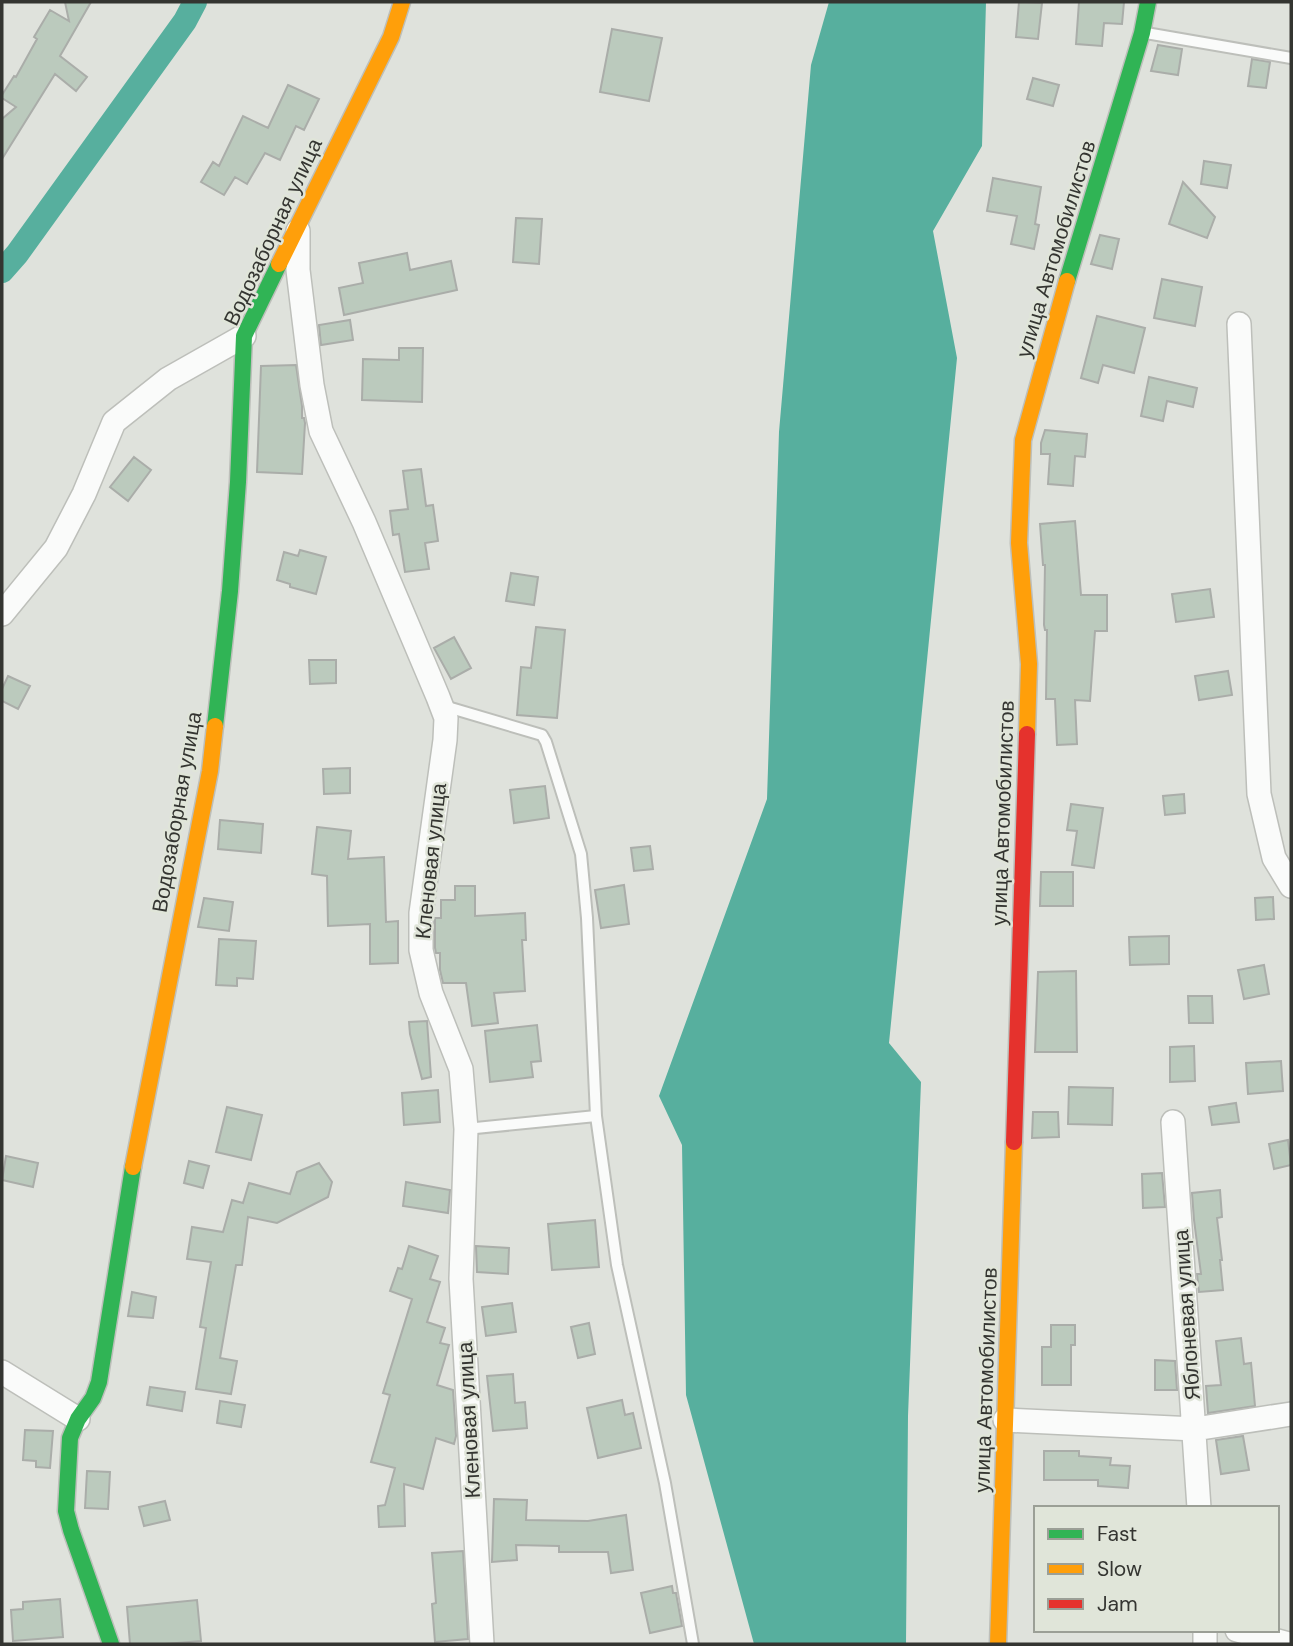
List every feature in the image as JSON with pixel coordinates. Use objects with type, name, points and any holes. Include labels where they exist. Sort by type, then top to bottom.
[{"type":"street","name":"Водозаборная улица","points":[[110,1644],[66,1511],[70,1438],[99,1382],[139,1132],[210,771],[233,550],[244,336],[391,37],[402,2]]},
{"type":"street","name":"улица Автомобилистов","points":[[998,1644],[1029,664],[1019,543],[1023,440],[1054,323],[1142,33],[1148,2]]},
{"type":"street","name":"Кленовая улица","points":[[298,224],[298,270],[312,385],[321,431],[364,522],[446,718],[421,913],[421,950],[431,993],[461,1069],[466,1129],[461,1279],[482,1644]]},
{"type":"street","points":[[1238,324],[1259,794],[1274,858],[1291,886]]},
{"type":"street","points":[[2,614],[56,548],[84,494],[114,422],[168,379],[244,336]]},
{"type":"street","name":"Яблоневая улица","points":[[1173,1122],[1199,1506]]},
{"type":"street","points":[[2,1372],[78,1419]]},
{"type":"street","points":[[1006,1420],[1195,1429],[1291,1414]]},
{"type":"street","points":[[1244,1632],[1289,1644]]},
{"type":"lane","points":[[1142,33],[1291,58]]},
{"type":"lane","points":[[441,705],[542,735],[581,854],[587,918],[596,1115],[617,1265],[665,1483],[693,1644]]},
{"type":"lane","points":[[466,1129],[596,1115]]},
{"type":"shaded area","points":[[829,2],[986,2],[982,146],[933,231],[957,358],[889,1043],[921,1082],[908,1416],[906,1644],[754,1644],[686,1395],[682,1145],[659,1096],[767,799],[779,432],[811,65]]},
{"type":"building","points":[[65,2],[91,2],[60,56],[87,77],[76,91],[55,74],[2,159],[2,119],[16,107],[2,98],[2,95],[14,76],[16,77],[50,10],[69,21]]},
{"type":"building","points":[[1019,2],[1042,3],[1038,39],[1016,37]]},
{"type":"building","points":[[1079,2],[1124,2],[1122,24],[1104,23],[1102,46],[1076,44]]},
{"type":"building","points":[[612,29],[662,38],[649,101],[600,92]]},
{"type":"building","points":[[1158,45],[1182,49],[1178,75],[1151,71]]},
{"type":"building","points":[[1252,59],[1270,62],[1266,88],[1248,86]]},
{"type":"building","points":[[1033,78],[1059,85],[1053,106],[1027,99]]},
{"type":"building","points":[[288,85],[319,99],[304,130],[296,126],[280,160],[265,153],[247,184],[235,177],[224,195],[201,182],[213,162],[219,166],[243,116],[268,128]]},
{"type":"building","points":[[1204,161],[1231,165],[1227,188],[1201,184]]},
{"type":"building","points":[[993,178],[1041,187],[1035,224],[1039,225],[1034,249],[1011,244],[1017,216],[987,211]]},
{"type":"building","points":[[1183,182],[1215,217],[1207,238],[1169,224]]},
{"type":"building","points":[[516,218],[542,219],[539,264],[513,262]]},
{"type":"building","points":[[1100,235],[1119,239],[1112,269],[1091,264]]},
{"type":"building","points":[[407,253],[410,270],[451,261],[457,290],[344,315],[339,288],[363,283],[359,263]]},
{"type":"building","points":[[1162,279],[1202,287],[1195,326],[1154,318]]},
{"type":"building","points":[[1097,316],[1145,328],[1134,373],[1103,365],[1098,383],[1081,378]]},
{"type":"building","points":[[350,320],[353,340],[321,345],[319,325]]},
{"type":"building","points":[[399,348],[423,348],[422,402],[362,400],[363,359],[399,360]]},
{"type":"building","points":[[296,365],[302,418],[305,423],[302,474],[257,472],[261,366]]},
{"type":"building","points":[[1149,377],[1197,388],[1193,407],[1167,401],[1163,421],[1141,416]]},
{"type":"building","points":[[1045,430],[1087,434],[1085,457],[1075,456],[1073,486],[1048,484],[1050,454],[1041,454]]},
{"type":"building","points":[[134,457],[151,470],[128,501],[110,487]]},
{"type":"building","points":[[421,469],[426,506],[433,505],[438,541],[425,543],[429,569],[405,572],[399,534],[393,535],[390,511],[408,509],[403,471]]},
{"type":"building","points":[[1075,521],[1081,595],[1107,595],[1107,631],[1095,631],[1090,701],[1075,700],[1077,744],[1057,745],[1055,699],[1046,699],[1045,565],[1040,524]]},
{"type":"building","points":[[300,550],[326,557],[316,594],[290,587],[290,584],[277,580],[284,552],[298,556]]},
{"type":"building","points":[[511,573],[538,577],[534,605],[506,601]]},
{"type":"building","points":[[1210,589],[1214,617],[1176,622],[1172,594]]},
{"type":"building","points":[[536,627],[565,630],[557,718],[517,715],[521,667],[531,668]]},
{"type":"building","points":[[454,637],[471,668],[451,679],[434,648]]},
{"type":"building","points":[[309,660],[336,660],[336,683],[310,684]]},
{"type":"building","points":[[1228,671],[1232,695],[1199,700],[1195,676]]},
{"type":"building","points":[[8,676],[30,686],[18,709],[2,701],[2,689]]},
{"type":"building","points":[[350,768],[350,793],[324,794],[323,769]]},
{"type":"building","points":[[545,786],[549,818],[514,823],[510,790]]},
{"type":"building","points":[[1184,794],[1185,813],[1165,815],[1163,796]]},
{"type":"building","points":[[1071,804],[1103,808],[1094,868],[1072,865],[1077,831],[1067,830]]},
{"type":"building","points":[[220,820],[263,824],[261,853],[218,849]]},
{"type":"building","points":[[317,827],[351,831],[348,859],[384,857],[386,922],[398,921],[398,963],[370,964],[370,924],[328,926],[327,876],[312,874]]},
{"type":"building","points":[[650,846],[653,869],[634,871],[631,848]]},
{"type":"building","points":[[1041,872],[1073,872],[1073,906],[1040,906]]},
{"type":"building","points":[[624,885],[629,924],[601,928],[595,890]]},
{"type":"building","points":[[455,886],[475,886],[475,916],[525,913],[526,940],[522,940],[525,991],[494,993],[498,1023],[472,1026],[466,983],[443,983],[440,953],[436,953],[435,948],[435,918],[441,918],[441,900],[455,900]]},
{"type":"building","points":[[1273,897],[1274,919],[1256,920],[1255,898]]},
{"type":"building","points":[[204,898],[233,902],[229,931],[198,927]]},
{"type":"building","points":[[1169,936],[1169,964],[1130,965],[1129,937]]},
{"type":"building","points":[[219,939],[256,941],[253,979],[237,978],[237,986],[216,985]]},
{"type":"building","points":[[1264,965],[1269,994],[1244,999],[1238,970]]},
{"type":"building","points":[[1076,971],[1077,1052],[1035,1052],[1038,972]]},
{"type":"building","points":[[1188,996],[1212,996],[1213,1023],[1189,1023]]},
{"type":"building","points":[[427,1021],[431,1077],[422,1079],[409,1022]]},
{"type":"building","points":[[537,1025],[541,1061],[531,1062],[533,1077],[490,1082],[485,1031]]},
{"type":"building","points":[[1194,1046],[1195,1081],[1170,1082],[1170,1047]]},
{"type":"building","points":[[1281,1061],[1283,1091],[1248,1094],[1246,1063]]},
{"type":"building","points":[[1069,1087],[1113,1088],[1112,1125],[1068,1124]]},
{"type":"building","points":[[438,1090],[440,1122],[404,1125],[402,1093]]},
{"type":"building","points":[[1236,1103],[1239,1122],[1212,1125],[1209,1107]]},
{"type":"building","points":[[227,1107],[262,1115],[251,1160],[216,1152]]},
{"type":"building","points":[[1033,1112],[1058,1112],[1059,1137],[1032,1138]]},
{"type":"building","points":[[1288,1140],[1291,1165],[1274,1169],[1269,1144]]},
{"type":"building","points":[[6,1156],[38,1163],[33,1187],[2,1180]]},
{"type":"building","points":[[189,1161],[209,1166],[203,1188],[184,1183]]},
{"type":"building","points":[[319,1163],[332,1182],[328,1197],[277,1223],[248,1217],[242,1265],[236,1265],[220,1358],[237,1361],[231,1394],[196,1389],[206,1328],[200,1327],[211,1262],[187,1259],[192,1227],[223,1232],[232,1200],[243,1203],[249,1183],[290,1194],[297,1172]]},
{"type":"building","points":[[1162,1173],[1165,1207],[1143,1208],[1142,1174]]},
{"type":"building","points":[[406,1182],[450,1190],[448,1213],[403,1206]]},
{"type":"building","points":[[1220,1190],[1222,1217],[1217,1218],[1223,1290],[1199,1292],[1197,1274],[1201,1274],[1192,1193]]},
{"type":"building","points":[[595,1220],[599,1267],[552,1270],[548,1224]]},
{"type":"building","points":[[409,1246],[438,1256],[430,1279],[440,1282],[427,1322],[445,1328],[440,1343],[449,1345],[437,1385],[453,1390],[456,1436],[454,1444],[436,1438],[423,1489],[404,1484],[405,1526],[379,1527],[378,1506],[385,1505],[395,1468],[371,1462],[390,1395],[383,1393],[412,1299],[390,1291],[398,1268],[402,1269]]},
{"type":"building","points":[[476,1246],[509,1248],[508,1274],[477,1272]]},
{"type":"building","points":[[132,1292],[156,1297],[153,1318],[128,1316]]},
{"type":"building","points":[[512,1303],[516,1332],[486,1336],[482,1307]]},
{"type":"building","points":[[589,1323],[595,1354],[578,1358],[571,1327]]},
{"type":"building","points":[[1051,1325],[1075,1325],[1075,1345],[1071,1345],[1071,1385],[1042,1385],[1042,1347],[1051,1347]]},
{"type":"building","points":[[1241,1338],[1244,1364],[1251,1363],[1255,1406],[1208,1413],[1206,1386],[1221,1385],[1216,1341]]},
{"type":"building","points":[[1155,1360],[1175,1361],[1177,1390],[1155,1390]]},
{"type":"building","points":[[513,1374],[515,1403],[525,1402],[527,1428],[493,1431],[487,1376]]},
{"type":"building","points":[[150,1387],[185,1392],[182,1411],[147,1405]]},
{"type":"building","points":[[622,1400],[625,1415],[633,1413],[641,1448],[598,1458],[587,1408]]},
{"type":"building","points":[[220,1401],[245,1405],[241,1427],[217,1423]]},
{"type":"building","points":[[25,1430],[53,1431],[50,1468],[36,1467],[36,1461],[23,1460]]},
{"type":"building","points":[[1243,1436],[1249,1470],[1221,1474],[1216,1440]]},
{"type":"building","points":[[1044,1451],[1079,1451],[1079,1456],[1111,1458],[1110,1465],[1130,1466],[1128,1488],[1098,1486],[1098,1480],[1044,1480]]},
{"type":"building","points":[[87,1471],[110,1472],[108,1509],[85,1508]]},
{"type":"building","points":[[494,1499],[527,1500],[526,1520],[588,1521],[626,1515],[633,1570],[611,1573],[608,1552],[559,1552],[559,1546],[516,1545],[517,1560],[492,1562]]},
{"type":"building","points":[[165,1501],[170,1520],[144,1526],[139,1507]]},
{"type":"building","points":[[463,1551],[468,1639],[435,1642],[432,1604],[436,1603],[432,1553]]},
{"type":"building","points":[[672,1586],[673,1593],[676,1593],[682,1626],[650,1633],[641,1593]]},
{"type":"building","points":[[60,1599],[63,1637],[13,1641],[11,1610],[23,1609],[23,1602]]},
{"type":"building","points":[[197,1600],[201,1641],[130,1644],[127,1607]]},
{"type":"waterway","points":[[2,271],[185,21],[195,2]]},
{"type":"traffic: fast","points":[[1067,281],[1142,33],[1148,2]]},
{"type":"traffic: fast","points":[[215,726],[230,591],[244,336],[279,264]]},
{"type":"traffic: fast","points":[[111,1644],[66,1511],[70,1438],[99,1382],[133,1167]]},
{"type":"traffic: slow","points":[[279,264],[391,37],[402,2]]},
{"type":"traffic: slow","points":[[1027,734],[1029,664],[1019,543],[1023,440],[1067,281]]},
{"type":"traffic: slow","points":[[133,1167],[210,771],[215,726]]},
{"type":"traffic: slow","points":[[998,1644],[1014,1142]]},
{"type":"traffic: jam","points":[[1014,1142],[1027,734]]}]
